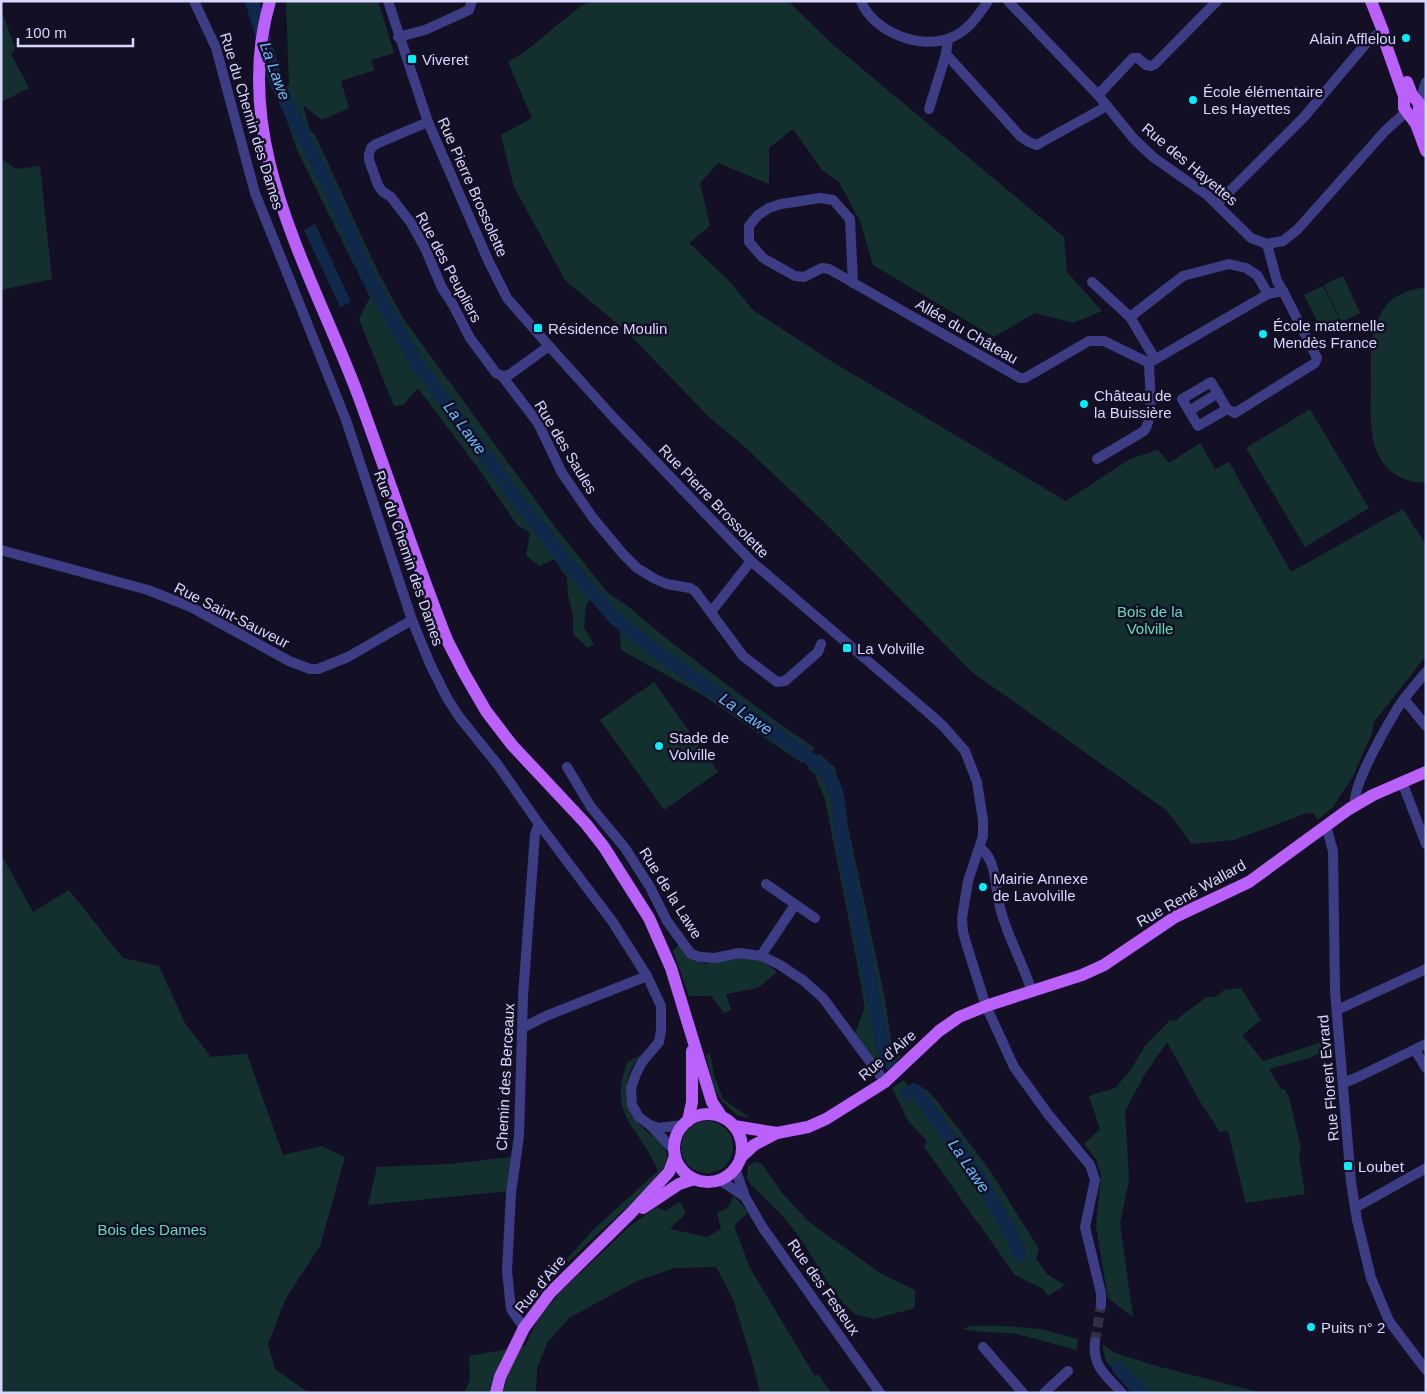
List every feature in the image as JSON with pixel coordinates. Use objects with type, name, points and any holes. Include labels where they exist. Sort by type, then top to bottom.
[{"type":"main road","points":[[1371,1],[1404,96],[1426,129]]},
{"type":"main road","points":[[268,7],[260,46],[259,84],[265,148],[275,187],[288,225],[358,394],[447,640],[464,673],[486,711],[512,745],[586,824],[604,847],[649,918],[671,968],[692,1036],[712,1102],[722,1117],[734,1126],[741,1140],[738,1163],[731,1173],[720,1180],[707,1182],[694,1179],[682,1170],[675,1154],[675,1142],[686,1123],[692,1102],[694,1078],[692,1036]]},
{"type":"main road","points":[[1412,107],[1426,151]]},
{"type":"main road","name":"Rue René Wallard","points":[[959,1017],[986,1006],[1082,975],[1104,965],[1175,918],[1249,882],[1355,806],[1426,772]]},
{"type":"main road","name":"Rue d'Aire","points":[[738,1163],[754,1145],[778,1133],[808,1127],[826,1119],[885,1082],[939,1031],[959,1017]]},
{"type":"main road","points":[[686,1123],[701,1115],[722,1117]]},
{"type":"main road","name":"Rue d'Aire","points":[[734,1126],[778,1133]]},
{"type":"main road","name":"Rue d'Aire","points":[[496,1393],[500,1377],[524,1328],[550,1293],[631,1213],[669,1172],[675,1154]]},
{"type":"main road","name":"Rue d'Aire","points":[[631,1213],[644,1208],[679,1184],[694,1179]]},
{"type":"street","name":"Rue du Chemin des Dames","points":[[194,1],[216,48],[255,192],[346,420],[412,620],[430,664],[447,698],[612,921],[648,976],[661,1006],[662,1031],[659,1042],[642,1062],[631,1088],[632,1105],[639,1117],[650,1125],[675,1154]]},
{"type":"street","name":"Rue Pierre Brossolette","points":[[388,1],[398,37],[428,122],[504,291],[519,313],[612,417],[751,562],[944,727],[965,751],[977,782],[982,836],[980,848],[968,881],[962,918],[963,932],[986,1006],[1014,1067],[1048,1114],[1090,1165],[1095,1180],[1085,1227],[1101,1293],[1101,1305]]},
{"type":"street","points":[[398,37],[425,30],[470,10],[472,1]]},
{"type":"street","points":[[862,1],[871,17],[896,35],[915,40],[948,39],[959,34],[970,25],[988,1]]},
{"type":"street","name":"Rue des Hayettes","points":[[1008,1],[1098,95],[1134,139],[1153,157],[1218,204],[1251,238],[1267,244]]},
{"type":"street","points":[[1098,95],[1133,58],[1138,58],[1146,65],[1151,66],[1155,64],[1217,1]]},
{"type":"street","points":[[1218,204],[1304,116],[1369,40],[1383,31]]},
{"type":"street","points":[[929,109],[946,54],[948,39]]},
{"type":"street","points":[[946,54],[1020,136],[1029,142],[1037,144],[1042,142],[1107,106]]},
{"type":"street","points":[[1231,411],[1211,382],[1182,399],[1198,426],[1231,411],[1315,363],[1318,358],[1277,281],[1267,244],[1283,241],[1298,229],[1385,131],[1412,107],[1426,82]]},
{"type":"street","name":"Rue des Peupliers","points":[[428,122],[376,144],[371,148],[369,160],[382,191],[391,197],[411,223],[425,248],[442,288],[470,338],[496,373],[502,376]]},
{"type":"street","name":"Allée du Château","points":[[853,283],[850,219],[833,200],[820,198],[780,204],[758,214],[750,226],[748,242],[763,258],[795,276],[804,277],[822,268],[829,269],[853,283],[1020,378],[1025,378],[1089,341],[1104,340],[1152,361]]},
{"type":"street","points":[[1130,316],[1183,276],[1229,264],[1246,268],[1257,275],[1268,294]]},
{"type":"street","points":[[1092,282],[1130,316],[1152,361],[1148,426],[1144,431],[1097,459]]},
{"type":"street","points":[[1152,361],[1268,294],[1283,291]]},
{"type":"street","points":[[502,376],[509,375],[549,346]]},
{"type":"street","name":"Rue des Saules","points":[[502,376],[538,424],[562,473],[593,518],[623,554],[636,568],[654,580],[696,591],[710,612]]},
{"type":"street","name":"Rue Saint-Sauveur","points":[[1,550],[148,590],[191,607],[289,661],[310,669],[318,670],[348,657],[412,620]]},
{"type":"street","points":[[751,562],[710,612],[743,656],[776,682],[785,681],[818,652],[821,644]]},
{"type":"street","points":[[1355,806],[1354,800],[1358,784],[1383,735],[1404,699],[1426,672]]},
{"type":"street","points":[[1404,699],[1426,726]]},
{"type":"street","name":"Rue de la Lawe","points":[[567,767],[591,807],[625,848],[650,887],[667,921],[691,954],[715,958],[739,953],[762,956],[780,965],[823,998],[885,1082]]},
{"type":"street","points":[[1402,782],[1426,844]]},
{"type":"street","name":"Chemin des Berceaux","points":[[524,1328],[511,1309],[507,1271],[510,1194],[519,1136],[524,1026],[523,996],[535,834],[539,824]]},
{"type":"street","name":"Rue Florent Evrard","points":[[1326,826],[1332,851],[1335,990],[1355,1208],[1371,1278],[1384,1313],[1426,1370]]},
{"type":"street","points":[[980,848],[992,866],[1003,918],[1032,992]]},
{"type":"street","points":[[766,884],[815,918]]},
{"type":"street","points":[[762,956],[795,905]]},
{"type":"street","points":[[1337,1010],[1426,969]]},
{"type":"street","points":[[524,1026],[648,976]]},
{"type":"street","points":[[1343,1082],[1358,1077],[1426,1044]]},
{"type":"street","points":[[1415,1050],[1426,1068]]},
{"type":"street","points":[[650,1125],[659,1128],[686,1123]]},
{"type":"street","name":"Rue des Festeux","points":[[738,1163],[745,1197],[763,1228],[880,1393]]},
{"type":"street","points":[[1355,1208],[1426,1168]]},
{"type":"street","name":"Rue des Festeux","points":[[720,1180],[745,1197]]},
{"type":"street","points":[[1095,1342],[1094,1353],[1097,1364],[1122,1393]]},
{"type":"street","points":[[983,1347],[1023,1393]]},
{"type":"street","points":[[1044,1393],[1068,1372]]},
{"type":"green space","points":[[286,1],[378,1],[394,53],[371,60],[375,70],[341,81],[349,108],[322,120],[303,105],[310,130],[315,135],[379,274],[403,318],[552,523],[608,593],[625,604],[671,642],[778,723],[815,748],[802,763],[701,694],[621,650],[619,625],[600,605],[590,600],[586,605],[584,628],[594,644],[588,648],[573,634],[573,615],[568,595],[567,578],[554,559],[540,566],[526,556],[530,533],[517,525],[478,468],[418,388],[403,405],[394,406],[359,319],[370,297],[297,150],[277,92],[289,85]]},
{"type":"green space","name":"Bois de la Volville","points":[[591,1],[788,1],[830,42],[1064,237],[1067,272],[1102,311],[1073,323],[1035,313],[994,337],[873,265],[860,221],[839,182],[822,170],[793,129],[769,148],[769,184],[718,163],[700,183],[710,226],[689,243],[729,281],[753,310],[831,361],[1066,501],[1130,459],[1158,450],[1169,463],[1200,443],[1215,469],[1229,462],[1291,572],[1403,509],[1426,545],[1426,656],[1373,723],[1373,731],[1352,778],[1333,807],[1318,820],[1313,813],[1304,814],[1234,840],[1192,844],[1166,810],[972,672],[827,525],[747,449],[710,418],[626,331],[565,280],[514,187],[501,135],[532,118],[508,62],[523,53],[581,6]]},
{"type":"green space","points":[[1,9],[15,48],[11,54],[29,88],[1,102]]},
{"type":"green space","points":[[1,158],[16,169],[40,166],[52,279],[1,290]]},
{"type":"green space","points":[[1343,276],[1360,313],[1342,322],[1324,285]]},
{"type":"green space","points":[[1323,286],[1341,322],[1322,331],[1304,295]]},
{"type":"green space","points":[[1421,288],[1426,288],[1426,482],[1406,480],[1389,469],[1381,460],[1376,449],[1371,423],[1372,346],[1378,318],[1387,305],[1395,298]]},
{"type":"green space","points":[[1310,409],[1369,508],[1305,547],[1246,448]]},
{"type":"green space","name":"Stade de Volville","points":[[654,682],[718,772],[664,810],[600,720]]},
{"type":"green space","points":[[820,754],[835,768],[884,994],[891,1039],[901,1057],[888,1067],[880,1067],[855,1033],[865,1008],[858,968],[825,799],[814,773],[808,769]]},
{"type":"green space","name":"Bois des Dames","points":[[1,854],[33,912],[69,890],[123,958],[159,966],[185,1023],[211,1057],[247,1054],[283,1155],[322,1146],[345,1157],[320,1246],[285,1300],[268,1344],[275,1369],[309,1393],[1,1393]]},
{"type":"green space","points":[[679,944],[695,960],[706,964],[739,956],[760,959],[777,972],[758,988],[726,994],[731,1010],[724,1013],[711,996],[689,996],[673,951]]},
{"type":"green space","points":[[1241,988],[1261,1020],[1242,1035],[1263,1061],[1322,1042],[1322,1052],[1310,1058],[1269,1069],[1281,1089],[1285,1090],[1289,1097],[1301,1149],[1299,1156],[1305,1194],[1246,1203],[1228,1131],[1220,1132],[1201,1103],[1167,1042],[1145,1074],[1125,1111],[1129,1180],[1120,1223],[1133,1317],[1108,1298],[1096,1226],[1101,1175],[1096,1159],[1084,1144],[1100,1129],[1089,1096],[1115,1088],[1130,1071],[1145,1046],[1170,1020],[1176,1021],[1206,997],[1215,997],[1224,990]]},
{"type":"green space","points":[[643,1053],[631,1070],[627,1090],[628,1100],[635,1119],[665,1148],[667,1158],[664,1167],[632,1203],[558,1273],[535,1302],[529,1305],[520,1304],[534,1295],[595,1228],[658,1171],[651,1156],[628,1121],[621,1097],[622,1082],[627,1063]]},
{"type":"green space","points":[[710,1053],[714,1075],[723,1099],[750,1118],[738,1116],[722,1101],[713,1087],[706,1056]]},
{"type":"green space","points":[[904,1080],[912,1092],[920,1087],[927,1090],[938,1102],[989,1169],[1039,1249],[1036,1259],[1047,1274],[1065,1285],[1048,1296],[1043,1289],[1015,1275],[924,1147],[927,1141],[908,1121],[892,1088]]},
{"type":"green space","points":[[707,1121],[721,1125],[729,1133],[733,1147],[729,1161],[721,1169],[707,1173],[693,1169],[685,1161],[681,1147],[685,1133],[693,1125]]},
{"type":"green space","points":[[511,1157],[509,1191],[368,1205],[377,1167],[450,1164]]},
{"type":"green space","points":[[756,1162],[762,1164],[782,1193],[808,1221],[880,1273],[915,1290],[915,1308],[874,1319],[855,1314],[844,1304],[783,1216],[751,1185],[747,1178],[748,1166]]},
{"type":"green space","points":[[733,1195],[748,1212],[734,1226],[750,1268],[815,1376],[818,1374],[831,1393],[760,1393],[733,1299],[716,1267],[675,1268],[637,1281],[569,1318],[547,1343],[537,1369],[536,1393],[464,1393],[470,1380],[469,1356],[525,1346],[538,1319],[560,1292],[630,1226],[657,1207],[665,1211],[680,1202],[686,1213],[670,1229],[707,1237],[721,1229],[717,1213],[729,1207]]},
{"type":"green space","points":[[970,1326],[1041,1329],[1078,1339],[1077,1350],[1013,1333],[963,1329]]},
{"type":"green space","points":[[1102,1344],[1115,1353],[1160,1367],[1263,1393],[1133,1393],[1106,1361]]},
{"type":"water","points":[[315,224],[351,302],[340,307],[304,230]]},
{"type":"waterway","name":"La Lawe","points":[[252,1],[276,81],[330,189],[370,280],[417,363],[503,480],[562,557],[615,618],[665,658],[807,756]]},
{"type":"waterway","name":"La Lawe","points":[[812,760],[828,775],[836,792],[841,833],[883,1047],[890,1063]]},
{"type":"waterway","name":"La Lawe","points":[[907,1094],[914,1090],[917,1092],[980,1179],[1012,1235],[1020,1254]]},
{"type":"waterway","name":"La Lawe","points":[[1119,1368],[1141,1393]]},
{"type":"tunnel","points":[[1095,1342],[1101,1305]]},
{"type":"place","name":"Alain Afflelou","points":[[1406,38]]},
{"type":"place","name":"Viveret","points":[[412,59]]},
{"type":"place","name":"École élémentaire Les Hayettes","points":[[1193,100]]},
{"type":"place","name":"Résidence Moulin","points":[[538,328]]},
{"type":"place","name":"École maternelle Mendès France","points":[[1263,334]]},
{"type":"place","name":"Château de la Buissière","points":[[1084,404]]},
{"type":"place","name":"La Volville","points":[[847,648]]},
{"type":"place","name":"Stade de Volville","points":[[659,746]]},
{"type":"place","name":"Mairie Annexe de Lavolville","points":[[983,887]]},
{"type":"place","name":"Loubet","points":[[1348,1166]]},
{"type":"place","name":"Puits n° 2","points":[[1311,1327]]}]
